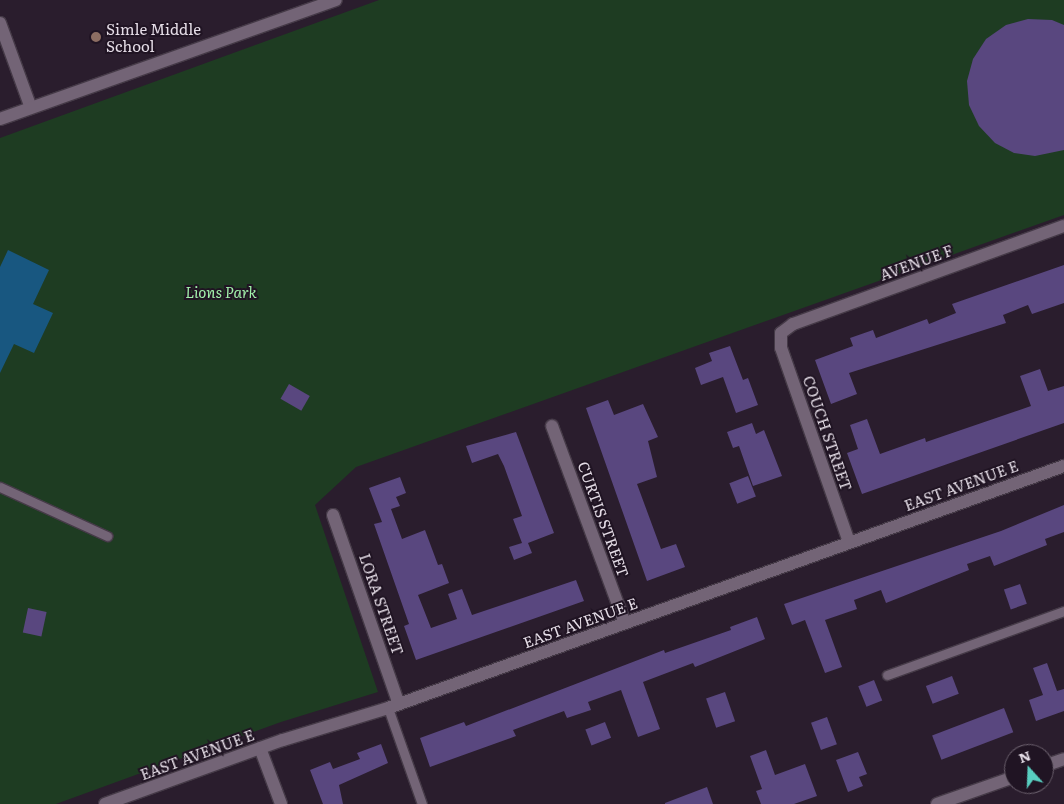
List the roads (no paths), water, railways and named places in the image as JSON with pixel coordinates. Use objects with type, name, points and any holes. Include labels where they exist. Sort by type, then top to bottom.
[{"type":"street","points":[[0,120],[336,0]]},
{"type":"street","points":[[0,23],[31,108]]},
{"type":"street","name":"AVENUE F","points":[[781,333],[793,324],[1064,226]]},
{"type":"street","name":"COUCH STREET","points":[[781,333],[781,348],[849,542]]},
{"type":"street","name":"CURTIS STREET","points":[[552,426],[625,624]]},
{"type":"street","name":"EAST AVENUE E","points":[[105,804],[260,748],[394,706],[1064,466]]},
{"type":"street","name":"LORA STREET","points":[[334,515],[394,706]]},
{"type":"street","points":[[260,748],[281,804]]},
{"type":"street","points":[[937,804],[1004,781]]},
{"type":"lane","points":[[0,487],[107,536]]},
{"type":"lane","points":[[887,675],[1064,611]]},
{"type":"lane","points":[[394,706],[422,804]]},
{"type":"water","points":[[8,250],[49,270],[33,304],[53,313],[34,353],[14,344],[0,373],[0,267]]},
{"type":"place","name":"Simle Middle School","points":[[96,37]]},
{"type":"park label","name":"Lions Park","points":[[221,292]]}]
